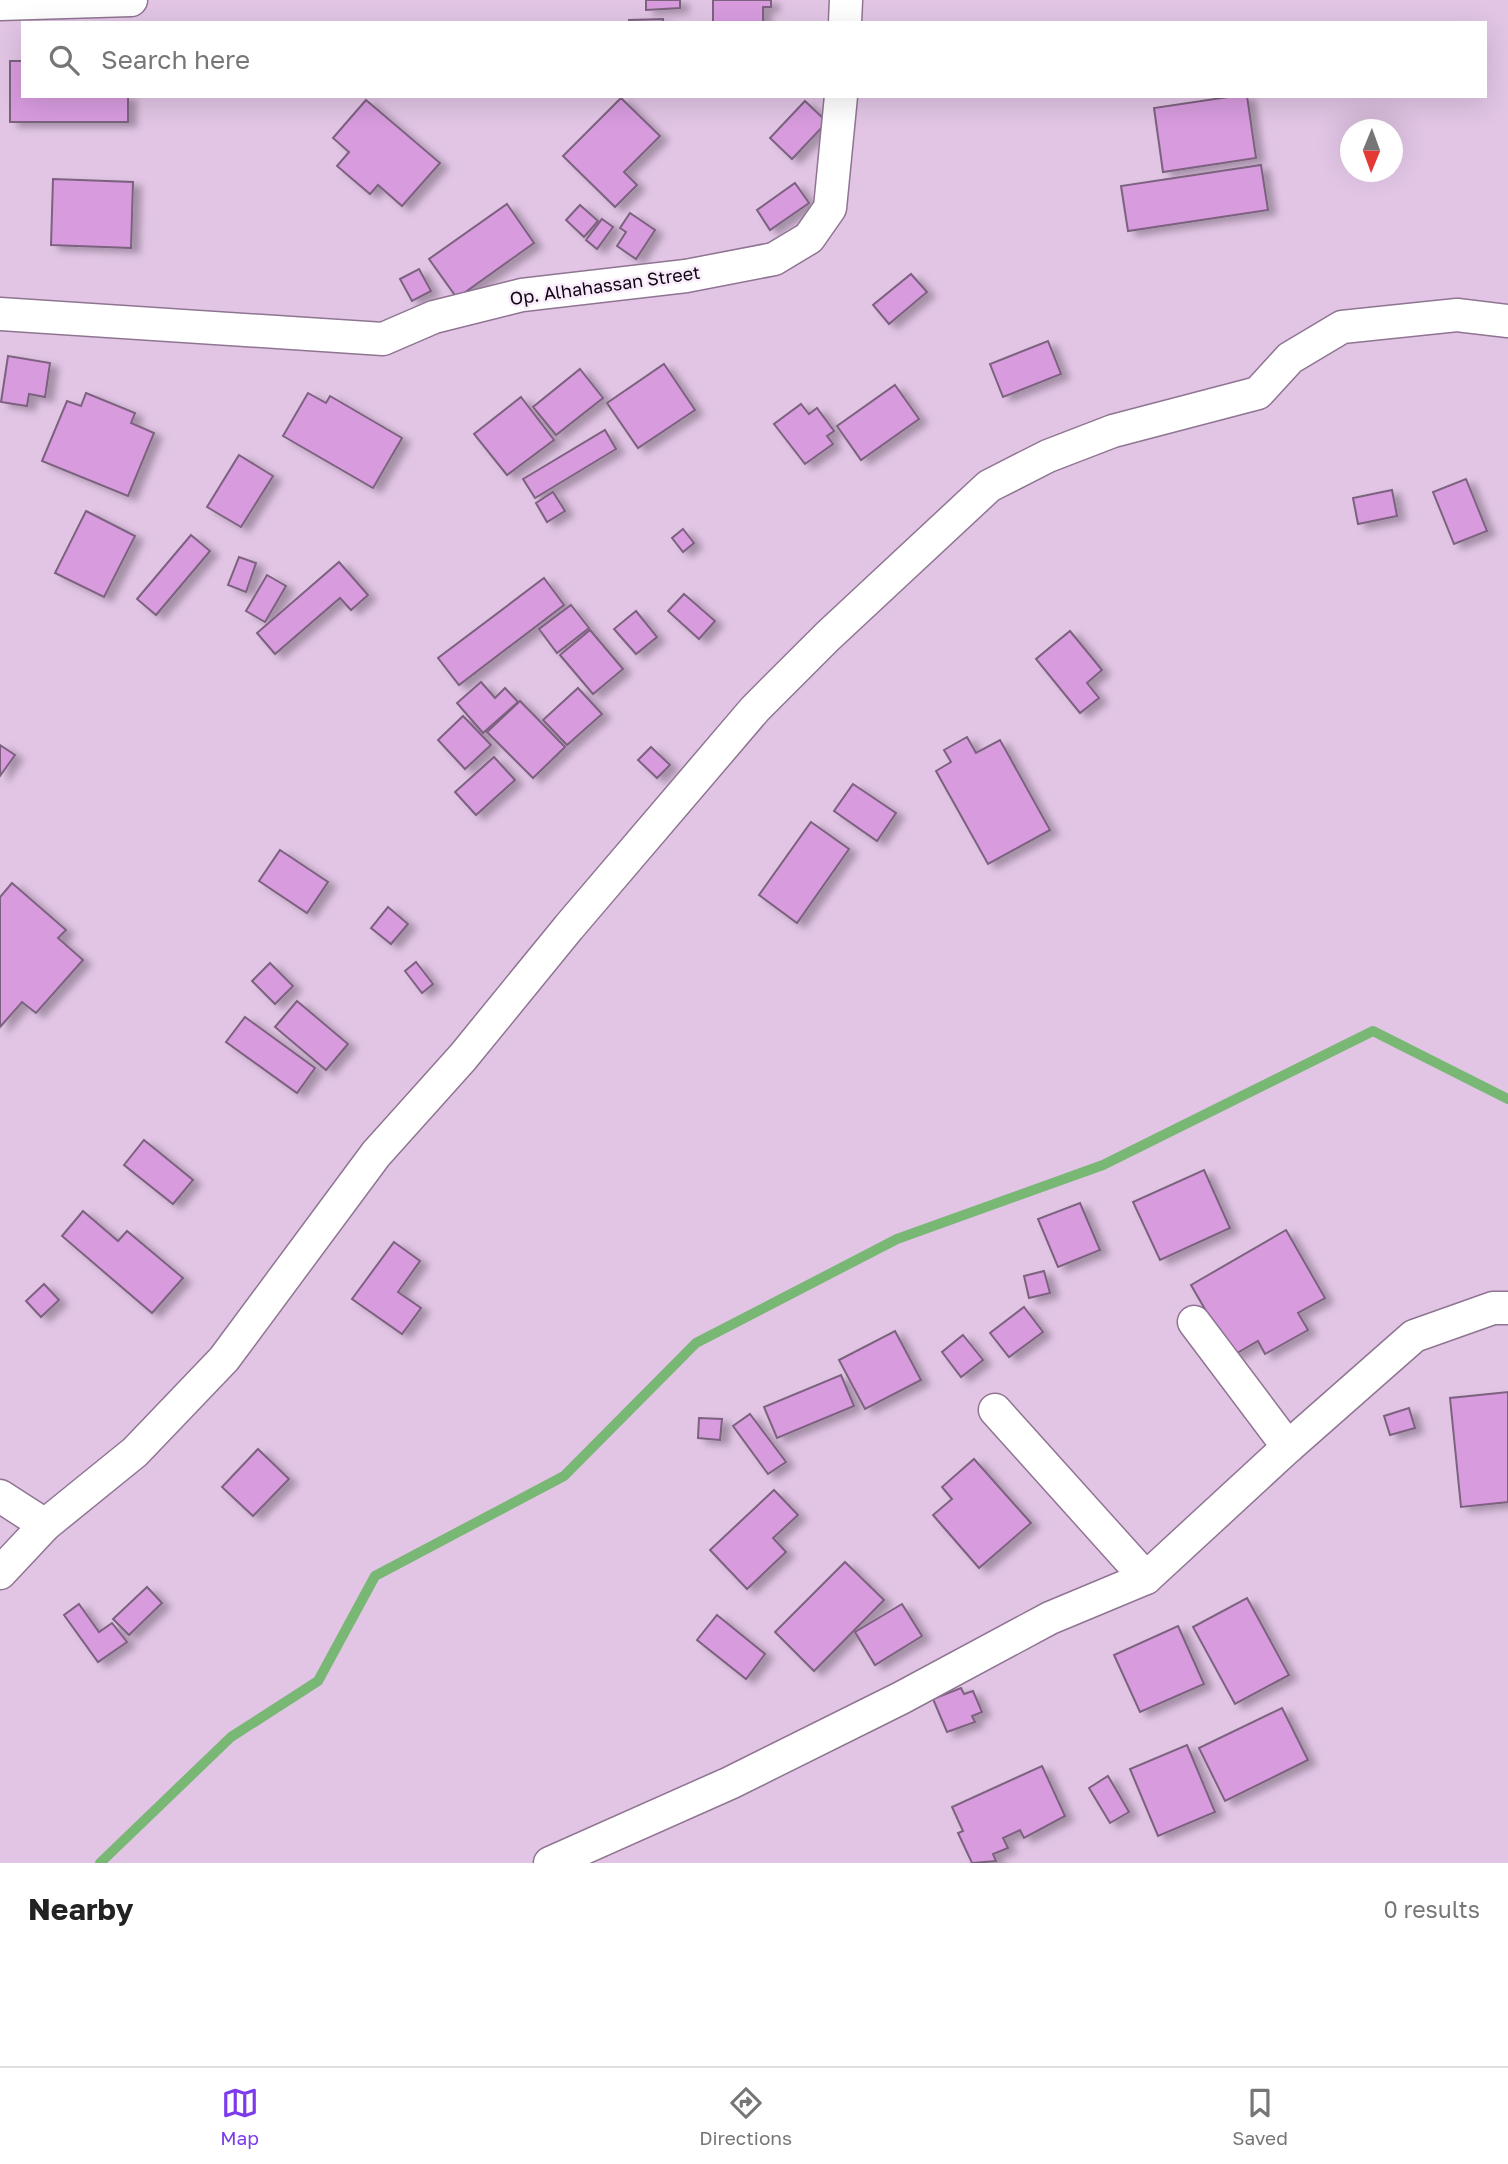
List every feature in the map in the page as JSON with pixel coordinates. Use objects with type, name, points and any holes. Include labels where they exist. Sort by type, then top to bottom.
[{"type":"street","points":[[0,4],[131,0]]},
{"type":"street","points":[[845,21],[846,0]]},
{"type":"street","name":"Op. Alhahassan Street","points":[[0,314],[383,339],[433,317],[522,295],[685,276],[774,259],[809,238],[830,208],[841,98]]},
{"type":"street","points":[[0,1573],[45,1525],[135,1452],[224,1359],[376,1154],[463,1057],[569,927],[755,709],[828,636],[989,486],[1048,456],[1113,431],[1258,393],[1290,358],[1342,327],[1457,315],[1508,321]]},
{"type":"street","points":[[550,1863],[730,1783],[901,1698],[1050,1618],[1146,1578],[1414,1336],[1493,1308],[1508,1308]]},
{"type":"street","points":[[1194,1322],[1288,1447]]},
{"type":"street","points":[[995,1410],[1146,1578]]},
{"type":"street","points":[[0,1496],[45,1525]]},
{"type":"building","points":[[646,0],[680,0],[680,8],[646,10]]},
{"type":"building","points":[[713,0],[771,0],[771,7],[763,7],[763,21],[713,21]]},
{"type":"building","points":[[663,19],[663,21],[629,21]]},
{"type":"building","points":[[10,61],[21,61],[21,98],[128,98],[128,122],[10,122]]},
{"type":"building","points":[[621,98],[660,136],[624,172],[637,185],[615,207],[563,156]]},
{"type":"building","points":[[1222,98],[1247,98],[1256,158],[1163,172],[1154,108]]},
{"type":"building","points":[[366,100],[440,163],[402,206],[378,185],[370,194],[337,166],[349,152],[333,138]]},
{"type":"building","points":[[805,101],[827,122],[792,159],[770,138]]},
{"type":"building","points":[[1261,165],[1268,210],[1128,231],[1121,186]]},
{"type":"building","points":[[53,179],[133,182],[131,248],[51,245]]},
{"type":"building","points":[[795,183],[809,203],[770,230],[757,210]]},
{"type":"building","points":[[507,204],[534,243],[457,298],[429,259]]},
{"type":"building","points":[[580,205],[598,221],[584,237],[566,220]]},
{"type":"building","points":[[630,213],[655,230],[636,259],[617,246],[626,232],[620,228]]},
{"type":"building","points":[[602,219],[613,227],[597,249],[586,240]]},
{"type":"building","points":[[419,269],[431,291],[412,301],[400,279]]},
{"type":"building","points":[[911,274],[927,292],[889,324],[873,305]]},
{"type":"building","points":[[1048,341],[1061,374],[1003,397],[990,364]]},
{"type":"building","points":[[8,356],[50,363],[45,397],[29,394],[27,406],[1,402]]},
{"type":"building","points":[[664,364],[695,410],[638,448],[607,403]]},
{"type":"building","points":[[580,369],[603,398],[556,435],[533,407]]},
{"type":"building","points":[[895,385],[919,419],[861,460],[837,426]]},
{"type":"building","points":[[86,393],[135,413],[131,423],[154,433],[128,496],[42,461],[67,401],[81,406]]},
{"type":"building","points":[[308,393],[326,403],[330,396],[402,438],[373,488],[283,436]]},
{"type":"building","points":[[521,397],[554,440],[507,475],[474,434]]},
{"type":"building","points":[[801,404],[809,414],[817,408],[834,431],[827,436],[833,444],[805,464],[774,424]]},
{"type":"building","points":[[605,430],[616,449],[535,498],[523,479]]},
{"type":"building","points":[[239,455],[273,476],[241,527],[207,507]]},
{"type":"building","points":[[1466,479],[1487,531],[1454,544],[1433,492]]},
{"type":"building","points":[[1392,490],[1397,516],[1358,524],[1353,498]]},
{"type":"building","points":[[553,492],[565,511],[547,522],[536,503]]},
{"type":"building","points":[[86,511],[135,536],[104,597],[55,573]]},
{"type":"building","points":[[683,529],[694,543],[683,552],[672,538]]},
{"type":"building","points":[[191,535],[210,551],[156,615],[137,599]]},
{"type":"building","points":[[239,557],[256,563],[246,592],[228,585]]},
{"type":"building","points":[[339,562],[368,595],[351,610],[340,598],[275,654],[257,633]]},
{"type":"building","points":[[267,575],[286,586],[265,622],[246,611]]},
{"type":"building","points":[[544,578],[564,605],[459,685],[438,658]]},
{"type":"building","points":[[684,594],[715,621],[699,639],[668,611]]},
{"type":"building","points":[[571,605],[589,628],[557,653],[539,629]]},
{"type":"building","points":[[636,611],[657,637],[636,654],[614,629]]},
{"type":"building","points":[[590,630],[623,669],[593,694],[560,655]]},
{"type":"building","points":[[1070,631],[1102,670],[1087,683],[1099,698],[1080,713],[1036,659]]},
{"type":"building","points":[[481,682],[495,698],[505,688],[518,702],[483,733],[457,703]]},
{"type":"building","points":[[578,688],[602,714],[567,745],[543,720]]},
{"type":"building","points":[[520,701],[565,747],[533,778],[487,732]]},
{"type":"building","points":[[463,716],[491,745],[465,769],[438,740]]},
{"type":"building","points":[[967,737],[976,753],[1000,740],[1050,830],[988,864],[936,771],[951,762],[944,750]]},
{"type":"building","points":[[0,745],[15,755],[0,776]]},
{"type":"building","points":[[651,747],[670,765],[657,778],[638,760]]},
{"type":"building","points":[[494,757],[515,780],[476,815],[455,792]]},
{"type":"building","points":[[853,784],[896,813],[877,841],[834,811]]},
{"type":"building","points":[[811,822],[849,849],[797,923],[759,895]]},
{"type":"building","points":[[280,850],[328,882],[307,913],[259,881]]},
{"type":"building","points":[[12,883],[66,930],[58,938],[83,960],[36,1013],[22,1002],[0,1027],[0,897]]},
{"type":"building","points":[[388,907],[408,924],[391,944],[371,928]]},
{"type":"building","points":[[416,962],[433,984],[422,993],[405,971]]},
{"type":"building","points":[[270,963],[293,986],[275,1004],[252,981]]},
{"type":"building","points":[[297,1001],[348,1044],[326,1070],[275,1027]]},
{"type":"building","points":[[245,1017],[315,1068],[297,1093],[226,1042]]},
{"type":"building","points":[[144,1140],[193,1180],[173,1204],[124,1165]]},
{"type":"building","points":[[1204,1170],[1230,1228],[1160,1260],[1133,1202]]},
{"type":"building","points":[[1080,1203],[1100,1250],[1058,1267],[1038,1219]]},
{"type":"building","points":[[83,1211],[118,1241],[127,1231],[183,1278],[152,1313],[62,1236]]},
{"type":"building","points":[[1286,1230],[1325,1298],[1298,1313],[1308,1330],[1265,1354],[1258,1341],[1232,1356],[1191,1285]]},
{"type":"building","points":[[394,1242],[420,1261],[398,1292],[421,1308],[402,1334],[352,1299]]},
{"type":"building","points":[[1044,1271],[1050,1293],[1029,1298],[1024,1276]]},
{"type":"building","points":[[44,1284],[59,1300],[41,1317],[26,1301]]},
{"type":"building","points":[[1024,1307],[1043,1332],[1009,1357],[990,1333]]},
{"type":"building","points":[[895,1331],[921,1380],[865,1409],[839,1360]]},
{"type":"building","points":[[963,1335],[983,1360],[961,1377],[942,1352]]},
{"type":"building","points":[[841,1375],[854,1406],[777,1438],[764,1407]]},
{"type":"building","points":[[1508,1392],[1508,1502],[1461,1507],[1450,1398]]},
{"type":"building","points":[[1409,1408],[1415,1428],[1390,1435],[1384,1416]]},
{"type":"building","points":[[750,1414],[786,1462],[768,1474],[733,1426]]},
{"type":"building","points":[[699,1418],[722,1419],[720,1440],[698,1438]]},
{"type":"building","points":[[258,1449],[289,1479],[253,1516],[222,1487]]},
{"type":"building","points":[[974,1459],[1031,1523],[979,1568],[933,1515],[952,1499],[942,1487]]},
{"type":"building","points":[[774,1490],[798,1515],[773,1538],[786,1552],[747,1589],[710,1550]]},
{"type":"building","points":[[845,1562],[884,1600],[814,1671],[775,1632]]},
{"type":"building","points":[[147,1587],[162,1603],[129,1635],[113,1619]]},
{"type":"building","points":[[1247,1598],[1289,1675],[1235,1704],[1193,1627]]},
{"type":"building","points":[[79,1604],[99,1632],[112,1623],[127,1642],[98,1662],[64,1615]]},
{"type":"building","points":[[902,1604],[922,1636],[875,1665],[855,1632]]},
{"type":"building","points":[[717,1615],[765,1654],[746,1679],[697,1640]]},
{"type":"building","points":[[1178,1626],[1204,1684],[1140,1712],[1114,1655]]},
{"type":"building","points":[[961,1688],[964,1694],[973,1691],[982,1712],[972,1716],[975,1722],[947,1732],[933,1699]]},
{"type":"building","points":[[1282,1708],[1308,1760],[1225,1801],[1199,1748]]},
{"type":"building","points":[[1187,1745],[1215,1812],[1158,1836],[1130,1769]]},
{"type":"building","points":[[1042,1766],[1065,1816],[1024,1838],[1020,1830],[1003,1838],[1008,1848],[993,1854],[996,1861],[972,1863],[958,1833],[963,1831],[952,1807]]},
{"type":"building","points":[[1108,1776],[1129,1812],[1110,1823],[1089,1788]]},
{"type":"waterway","points":[[100,1863],[231,1737],[318,1681],[375,1576],[564,1476],[696,1343],[897,1239],[1103,1165],[1373,1031],[1508,1099]]}]
